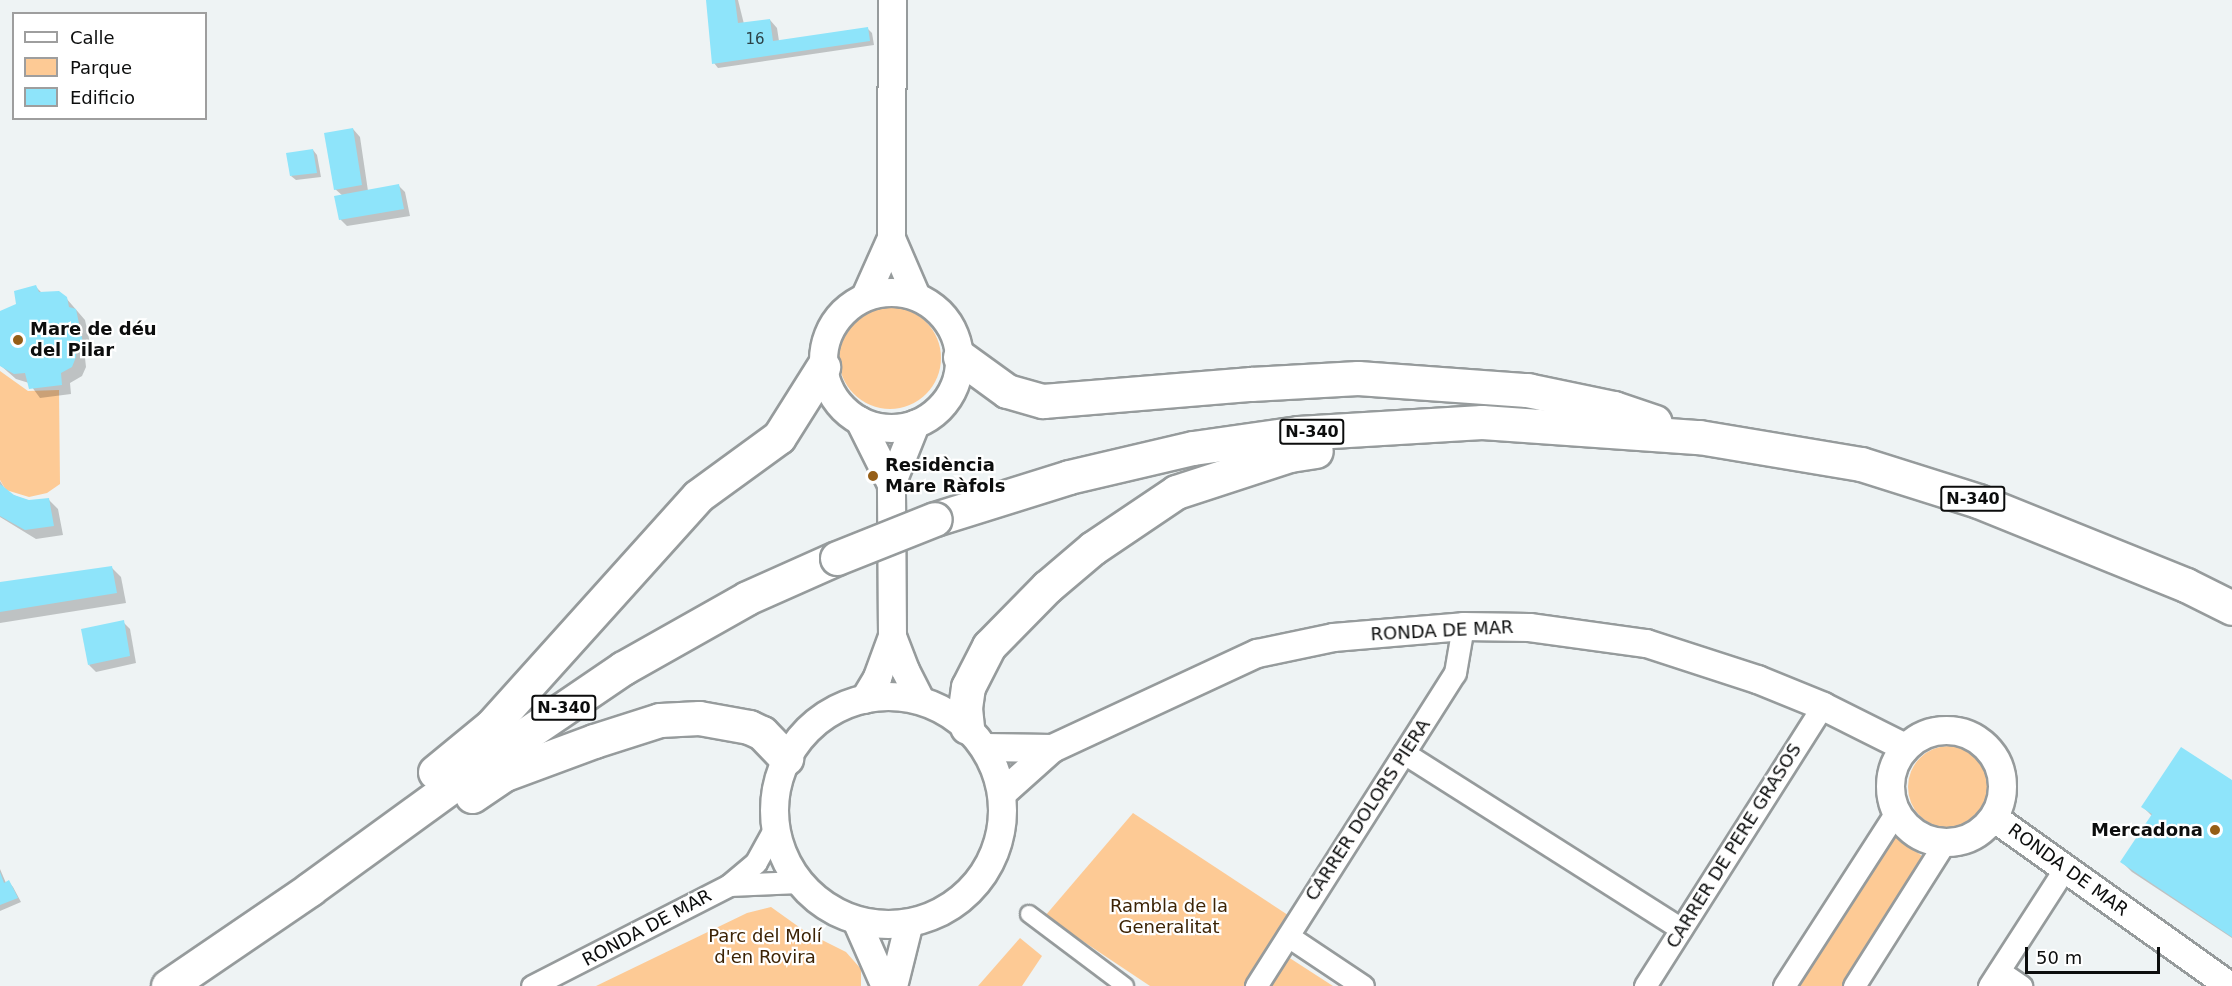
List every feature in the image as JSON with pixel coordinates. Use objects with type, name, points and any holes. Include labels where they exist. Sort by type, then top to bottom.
[{"type":"highway","points":[[960,357],[1007,391],[1043,401],[1251,384],[1358,378],[1527,390],[1614,408],[1699,437]]},
{"type":"highway","points":[[310,890],[343,848],[491,726],[698,496],[779,437],[823,367]]},
{"type":"highway","name":"N-340","points":[[168,986],[310,890],[478,766],[623,668],[747,598],[837,558],[935,519],[1081,475],[1193,448],[1298,433],[1482,422],[1699,437],[1861,464],[1978,501],[2186,585],[2232,608]]},
{"type":"highway","points":[[975,737],[965,708],[968,687],[989,646],[1069,568],[1176,492],[1290,455],[1421,436],[1627,443],[1699,437]]},
{"type":"highway","points":[[273,915],[318,896],[505,774],[594,741],[660,720],[699,718],[749,727],[762,733],[786,758]]},
{"type":"street","points":[[892,0],[891,238],[916,296]]},
{"type":"street","points":[[865,296],[891,238]]},
{"type":"street","points":[[892,292],[916,296],[929,303],[945,318],[956,337],[960,357],[957,381],[946,401],[930,416],[915,424],[897,428],[880,427],[859,420],[835,400],[827,384],[823,367],[823,349],[828,333],[838,316],[865,296],[892,292]]},
{"type":"street","points":[[859,420],[891,484]]},
{"type":"street","points":[[864,699],[878,677],[892,636],[891,484],[915,424]]},
{"type":"street","name":"RONDA DE MAR","points":[[1005,790],[1052,748],[1257,653],[1333,637],[1463,626],[1529,627],[1646,643],[1757,679],[1823,706],[1905,747],[1928,733],[1941,730],[1959,731],[1975,738],[1989,750],[2001,774],[2001,800],[1993,817],[1973,836],[1945,842],[1930,840],[1917,834],[1896,812]]},
{"type":"street","name":"CARRER DOLORS PIERA","points":[[1256,986],[1455,673],[1463,626]]},
{"type":"street","points":[[892,636],[905,670],[920,699],[975,737],[1005,790],[1003,814],[993,856],[969,892],[933,915],[908,926],[882,926],[856,920],[825,905],[800,882],[784,856],[775,828],[775,796],[786,758],[811,725],[846,704],[864,699],[920,699]]},
{"type":"street","name":"CARRER DE PERE GRASOS","points":[[1645,986],[1823,706]]},
{"type":"street","name":"RONDA DE MAR","points":[[975,737],[1052,748]]},
{"type":"street","points":[[1784,986],[1896,812],[1891,796],[1890,778],[1895,761],[1905,747]]},
{"type":"street","points":[[1404,753],[1681,929]]},
{"type":"street","name":"RONDA DE MAR","points":[[1993,817],[2230,986]]},
{"type":"street","name":"RONDA DE MAR","points":[[535,985],[729,885],[756,862],[775,828]]},
{"type":"street","points":[[1854,986],[1945,842]]},
{"type":"street","points":[[2021,986],[1994,979],[2065,868]]},
{"type":"street","name":"RONDA DE MAR","points":[[729,885],[800,882]]},
{"type":"street","points":[[1029,914],[1125,986]]},
{"type":"street","points":[[856,920],[885,986]]},
{"type":"street","points":[[893,986],[908,926]]},
{"type":"street","points":[[1288,936],[1363,986]]},
{"type":"green space","points":[[890,307],[909,311],[926,322],[937,339],[941,358],[937,377],[926,394],[909,405],[890,409],[871,405],[854,394],[843,377],[839,358],[843,339],[854,322],[871,311]]},
{"type":"green space","points":[[0,371],[28,391],[59,390],[60,484],[47,493],[29,497],[6,490],[0,480]]},
{"type":"green space","points":[[1949,746],[1965,749],[1978,758],[1987,771],[1990,787],[1987,803],[1978,816],[1965,825],[1949,828],[1933,825],[1920,816],[1911,803],[1908,787],[1911,771],[1920,758],[1933,749]]},
{"type":"green space","name":"Rambla de la Generalitat","points":[[1133,813],[1291,917],[1248,986],[1150,986],[1045,916]]},
{"type":"green space","points":[[1895,837],[1928,860],[1846,986],[1797,986]]},
{"type":"green space","name":"Parc del Molí d'en Rovira","points":[[771,907],[806,932],[846,952],[861,969],[861,986],[596,986],[747,913]]},
{"type":"green space","points":[[1020,938],[1042,956],[1022,986],[978,986]]},
{"type":"green space","points":[[1285,955],[1333,986],[1265,986]]},
{"type":"building","points":[[706,0],[735,0],[738,23],[770,19],[773,41],[868,27],[870,41],[712,64]]},
{"type":"building","points":[[353,128],[362,185],[334,190],[324,133]]},
{"type":"building","points":[[313,149],[317,173],[290,176],[286,153]]},
{"type":"building","points":[[399,184],[404,209],[339,220],[334,196]]},
{"type":"building","points":[[36,285],[39,292],[59,291],[67,297],[69,307],[76,309],[84,348],[76,349],[72,367],[61,373],[62,385],[29,389],[25,373],[14,374],[0,366],[0,311],[16,304],[14,291]]},
{"type":"building","points":[[0,484],[14,495],[29,500],[49,498],[54,526],[25,530],[0,516]]},
{"type":"building","points":[[112,566],[117,593],[0,612],[0,582]]},
{"type":"building","points":[[124,620],[130,656],[88,665],[81,629]]},
{"type":"building","points":[[2181,747],[2232,780],[2232,937],[2120,862],[2152,814],[2141,807]]},
{"type":"building","points":[[0,872],[4,883],[9,880],[18,898],[0,905]]},
{"type":"place","name":"Mare de déu del Pilar","points":[[18,340]]},
{"type":"place","name":"Residència Mare Ràfols","points":[[873,476]]},
{"type":"place","name":"Mercadona","points":[[2215,830]]}]
